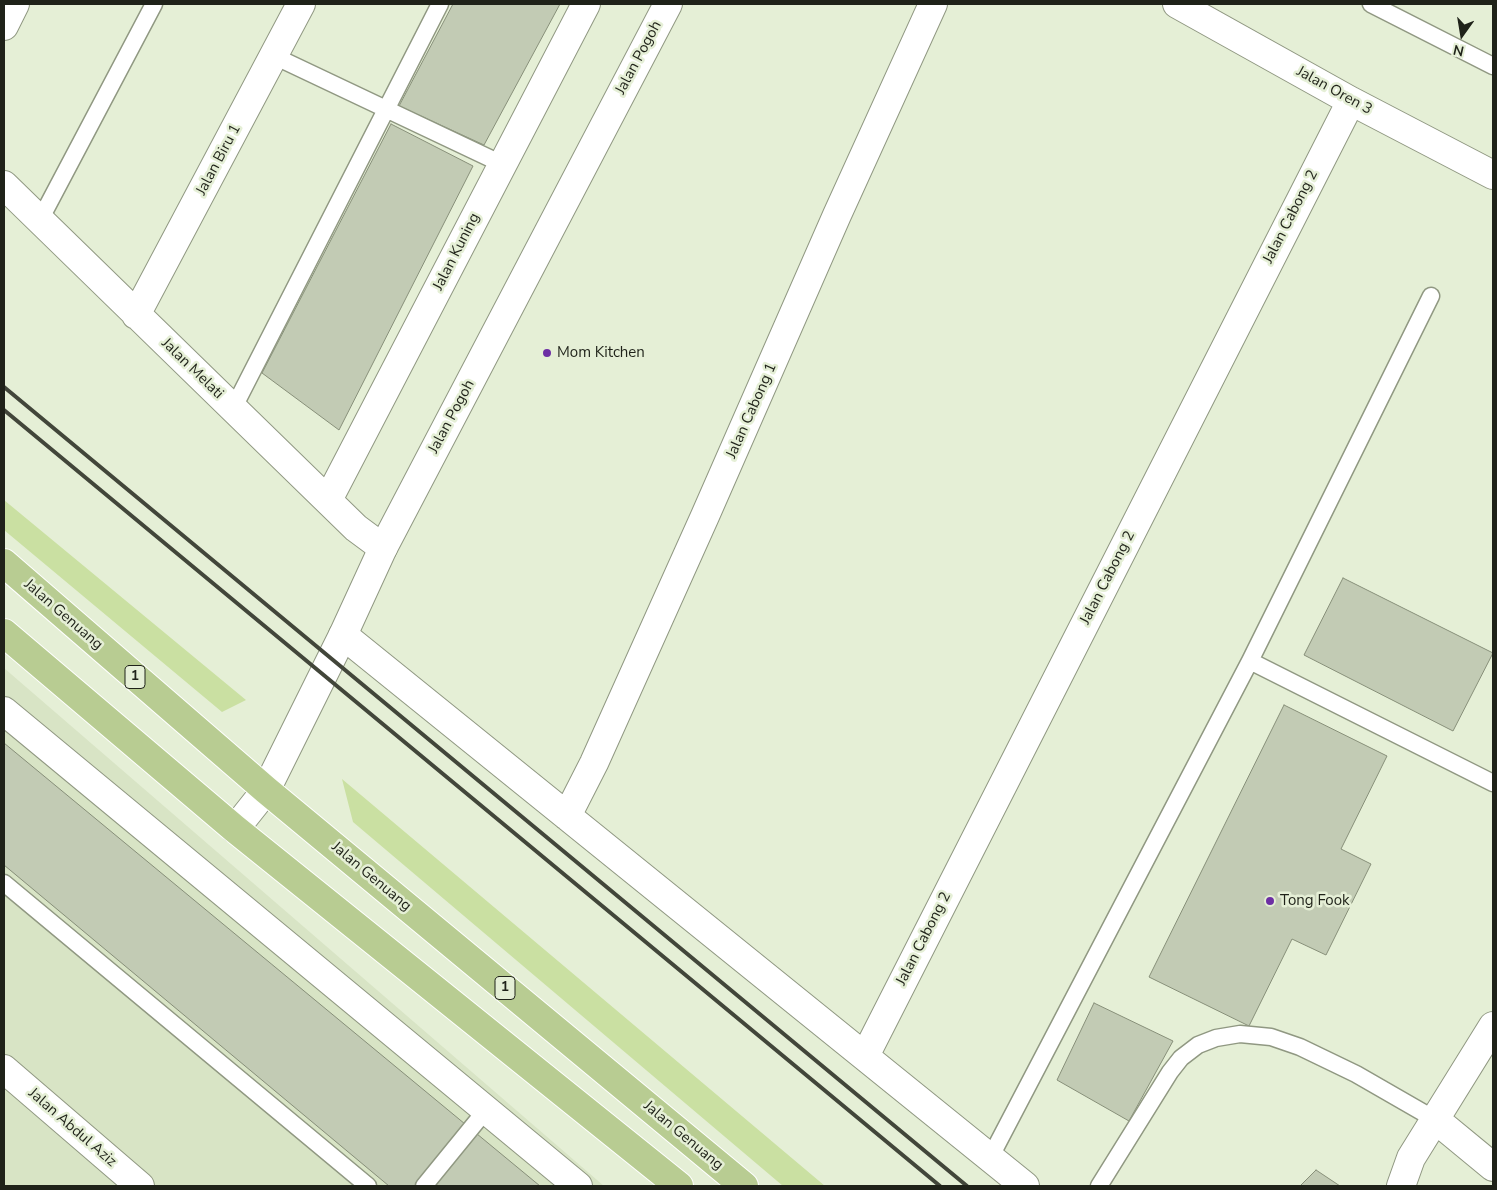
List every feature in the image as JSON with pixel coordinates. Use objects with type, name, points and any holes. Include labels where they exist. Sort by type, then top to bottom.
[{"type":"highway","name":"Jalan Genuang","points":[[4,563],[266,790],[744,1186]]},
{"type":"highway","points":[[4,634],[234,830],[679,1186]]},
{"type":"street","points":[[4,26],[15,4]]},
{"type":"street","name":"Jalan Biru 1","points":[[136,315],[301,4]]},
{"type":"street","name":"Jalan Kuning","points":[[328,500],[586,4]]},
{"type":"street","name":"Jalan Pogoh","points":[[234,830],[266,790],[343,635],[383,548],[668,4]]},
{"type":"street","name":"Jalan Cabong 1","points":[[567,816],[594,763],[706,516],[837,215],[933,4]]},
{"type":"street","name":"Jalan Oren 3","points":[[1177,4],[1351,100],[1493,175]]},
{"type":"street","name":"Jalan Cabong 2","points":[[865,1056],[1351,100]]},
{"type":"street","name":"Jalan Melati","points":[[4,185],[356,528],[383,548]]},
{"type":"street","points":[[343,635],[1025,1186]]},
{"type":"street","points":[[4,711],[578,1186]]},
{"type":"street","points":[[1401,1186],[1412,1158],[1493,1026]]},
{"type":"street","name":"Jalan Abdul Aziz","points":[[4,1069],[140,1186]]},
{"type":"street","points":[[1436,1120],[1493,1167]]},
{"type":"lane","points":[[40,220],[154,4]]},
{"type":"lane","points":[[233,408],[384,110],[440,4]]},
{"type":"lane","points":[[1371,4],[1493,66]]},
{"type":"lane","points":[[274,56],[384,110],[502,164]]},
{"type":"lane","points":[[990,1158],[1250,661],[1431,296]]},
{"type":"lane","points":[[1250,661],[1493,784]]},
{"type":"lane","points":[[4,883],[368,1186]]},
{"type":"lane","points":[[1099,1186],[1181,1058],[1198,1045],[1216,1038],[1240,1034],[1270,1037],[1300,1047],[1356,1074],[1436,1120]]},
{"type":"lane","points":[[424,1186],[486,1110]]},
{"type":"shaded area","points":[[4,668],[604,1186],[4,1186]]},
{"type":"green space","points":[[4,500],[246,700],[222,712],[4,530]]},
{"type":"green space","points":[[342,779],[825,1186],[783,1186],[353,822]]},
{"type":"building","points":[[453,4],[560,4],[484,145],[399,106]]},
{"type":"building","points":[[391,124],[473,166],[339,430],[262,373]]},
{"type":"building","points":[[1343,578],[1493,653],[1453,731],[1304,655]]},
{"type":"building","name":"Tong Fook","points":[[1284,705],[1387,756],[1341,849],[1371,864],[1326,955],[1292,939],[1249,1026],[1149,977]]},
{"type":"building","points":[[4,743],[540,1186],[389,1186],[4,865]]},
{"type":"building","points":[[1094,1003],[1173,1041],[1129,1121],[1057,1080]]},
{"type":"building","points":[[1316,1170],[1340,1186],[1300,1186]]},
{"type":"railway","points":[[4,387],[967,1186]]},
{"type":"railway","points":[[4,410],[940,1186]]},
{"type":"place","name":"Mom Kitchen","points":[[547,353]]},
{"type":"place","name":"Tong Fook","points":[[1270,901]]}]
